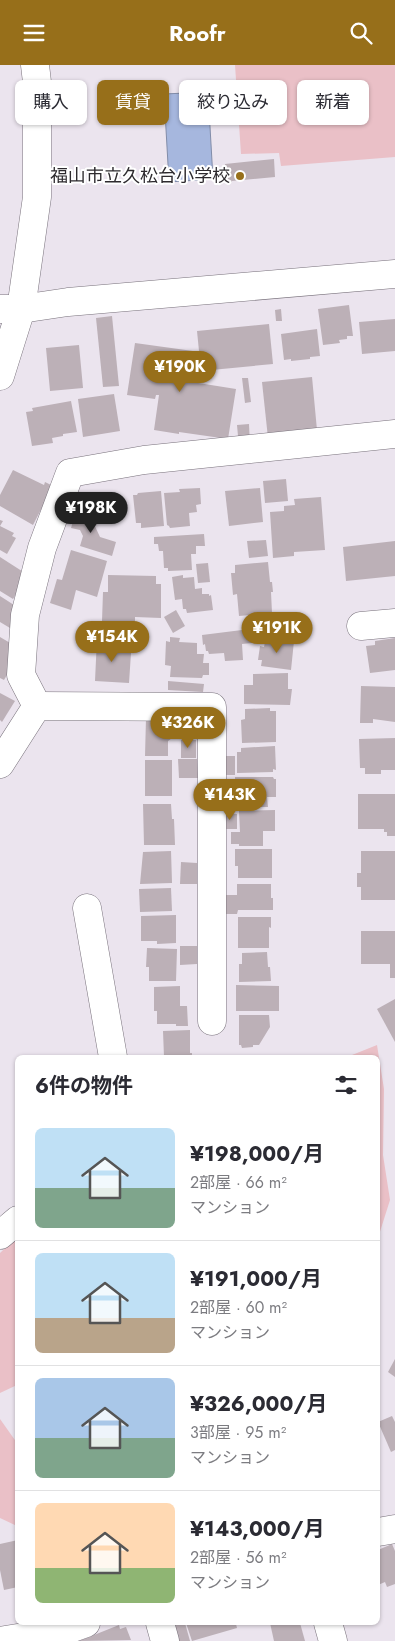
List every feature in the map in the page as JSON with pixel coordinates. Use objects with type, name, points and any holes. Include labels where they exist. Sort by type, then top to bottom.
[{"type":"street","points":[[0,376],[10,309],[37,197],[37,82],[35,65]]},
{"type":"street","points":[[10,309],[68,302],[395,274]]},
{"type":"street","points":[[37,706],[21,675],[25,615],[42,548],[70,473],[144,460],[395,434]]},
{"type":"street","points":[[361,626],[395,623]]},
{"type":"street","points":[[0,764],[37,706]]},
{"type":"street","points":[[37,706],[212,707],[212,1021]]},
{"type":"street","points":[[87,908],[113,1055]]},
{"type":"street","points":[[0,1235],[15,1222]]},
{"type":"street","points":[[380,1532],[395,1529]]},
{"type":"street","points":[[0,1641],[67,1630],[81,1625]]},
{"type":"street","points":[[161,1625],[165,1641]]},
{"type":"street","points":[[329,1625],[333,1641]]},
{"type":"shaded area","points":[[235,65],[395,65],[395,157],[281,166],[279,153],[241,154],[239,125],[287,125],[287,80],[236,80]]},
{"type":"shaded area","points":[[377,1045],[379,1055],[352,1055]]},
{"type":"shaded area","points":[[380,1064],[384,1089],[383,1155],[390,1200],[380,1232]]},
{"type":"shaded area","points":[[15,1239],[15,1386],[0,1393],[0,1253]]},
{"type":"shaded area","points":[[0,1419],[15,1440],[15,1525],[0,1518]]},
{"type":"water","points":[[179,93],[179,125],[210,125],[213,179],[169,182],[166,125],[169,125],[169,94]]},
{"type":"building","points":[[274,159],[275,177],[227,183],[225,164]]},
{"type":"building","points":[[349,305],[353,336],[347,336],[347,339],[339,340],[340,343],[323,345],[318,309]]},
{"type":"building","points":[[281,309],[282,321],[276,321],[275,310]]},
{"type":"building","points":[[112,316],[119,386],[103,387],[96,318]]},
{"type":"building","points":[[395,319],[395,351],[362,354],[359,322]]},
{"type":"building","points":[[269,324],[273,364],[201,371],[197,331]]},
{"type":"building","points":[[317,329],[320,356],[310,357],[310,359],[284,360],[281,334]]},
{"type":"building","points":[[135,343],[193,351],[190,370],[194,370],[192,382],[236,389],[228,439],[154,430],[159,395],[156,395],[155,399],[127,395]]},
{"type":"building","points":[[79,345],[83,388],[50,391],[46,348]]},
{"type":"building","points":[[312,377],[317,430],[268,438],[262,382]]},
{"type":"building","points":[[242,378],[248,378],[251,402],[245,403]]},
{"type":"building","points":[[114,394],[120,431],[83,437],[78,399]]},
{"type":"building","points":[[71,401],[77,432],[52,438],[53,443],[32,446],[26,412],[33,411],[32,408]]},
{"type":"building","points":[[249,424],[250,446],[239,447],[237,425]]},
{"type":"building","points":[[13,470],[44,485],[45,482],[53,486],[33,525],[0,506],[0,495]]},
{"type":"building","points":[[286,479],[288,501],[265,503],[263,481]]},
{"type":"building","points":[[200,488],[201,504],[196,505],[197,512],[189,513],[190,526],[170,528],[167,525],[164,493],[180,492],[179,489]]},
{"type":"building","points":[[260,488],[263,522],[229,526],[225,491]]},
{"type":"building","points":[[161,491],[164,526],[141,528],[141,523],[136,523],[133,495]]},
{"type":"building","points":[[321,497],[325,550],[294,552],[294,556],[273,558],[270,512],[284,511],[284,506],[295,505],[294,499]]},
{"type":"building","points":[[77,508],[87,509],[100,537],[116,542],[112,556],[80,546],[83,536],[80,530],[71,528]]},
{"type":"building","points":[[0,526],[14,533],[12,536],[16,538],[7,554],[0,550]]},
{"type":"building","points":[[204,534],[205,546],[196,546],[196,554],[191,554],[192,570],[168,571],[168,568],[164,568],[163,551],[159,551],[158,544],[154,544],[154,537]]},
{"type":"building","points":[[266,540],[268,556],[249,558],[247,541]]},
{"type":"building","points":[[395,541],[395,576],[346,581],[343,547]]},
{"type":"building","points":[[71,550],[107,561],[97,597],[76,590],[71,610],[50,603],[57,579],[62,580]]},
{"type":"building","points":[[0,557],[28,575],[13,599],[0,591]]},
{"type":"building","points":[[268,562],[273,592],[271,592],[272,613],[239,616],[237,594],[233,595],[231,573],[235,573],[235,565]]},
{"type":"building","points":[[208,563],[210,582],[198,583],[196,564]]},
{"type":"building","points":[[108,575],[156,576],[156,584],[161,584],[161,618],[135,617],[135,622],[102,621],[103,592],[108,592]]},
{"type":"building","points":[[183,575],[183,578],[194,577],[195,589],[202,588],[202,594],[211,595],[213,610],[187,613],[186,609],[183,609],[182,599],[175,600],[172,577]]},
{"type":"building","points":[[0,596],[14,605],[12,609],[17,616],[10,628],[0,622]]},
{"type":"building","points":[[176,610],[185,626],[173,633],[164,617]]},
{"type":"building","points":[[250,629],[252,643],[242,644],[243,660],[225,661],[224,653],[209,654],[206,651],[205,644],[203,645],[202,635]]},
{"type":"building","points":[[0,637],[17,647],[15,661],[4,680],[0,678]]},
{"type":"building","points":[[170,637],[180,638],[179,642],[197,643],[197,654],[204,654],[203,663],[209,663],[209,675],[203,675],[202,678],[170,677],[171,666],[165,665],[166,641],[170,642]]},
{"type":"building","points":[[266,637],[294,641],[291,670],[261,666],[262,660],[258,660],[260,646],[264,647]]},
{"type":"building","points":[[97,638],[115,639],[114,652],[131,653],[129,683],[95,681]]},
{"type":"building","points":[[395,638],[395,670],[370,673],[366,646],[375,645],[375,641]]},
{"type":"building","points":[[288,673],[288,689],[292,689],[290,705],[244,704],[244,685],[253,685],[253,674]]},
{"type":"building","points":[[168,681],[204,684],[203,692],[168,690]]},
{"type":"building","points":[[361,686],[395,687],[395,722],[373,719],[373,723],[360,723]]},
{"type":"building","points":[[0,693],[15,701],[2,722],[0,720]]},
{"type":"building","points":[[270,708],[270,711],[276,711],[276,742],[242,743],[241,720],[245,719],[245,709]]},
{"type":"building","points":[[146,718],[179,719],[179,735],[168,741],[168,756],[145,756]]},
{"type":"building","points":[[395,738],[395,770],[381,770],[381,774],[365,774],[365,768],[360,768],[359,739]]},
{"type":"building","points":[[181,740],[196,740],[196,758],[181,758]]},
{"type":"building","points":[[275,746],[276,770],[273,769],[273,772],[237,773],[237,752],[241,752],[241,748]]},
{"type":"building","points":[[223,756],[235,756],[235,775],[223,775]]},
{"type":"building","points":[[178,759],[197,759],[198,778],[179,778]]},
{"type":"building","points":[[145,760],[172,760],[172,796],[145,796]]},
{"type":"building","points":[[235,777],[273,777],[276,779],[276,797],[267,797],[268,807],[238,807],[238,790],[235,791]]},
{"type":"building","points":[[225,793],[234,793],[234,811],[224,810]]},
{"type":"building","points":[[358,794],[395,794],[395,836],[387,836],[387,832],[384,832],[384,829],[358,829]]},
{"type":"building","points":[[143,804],[171,804],[172,819],[174,819],[175,845],[144,845]]},
{"type":"building","points":[[275,810],[275,831],[263,831],[263,846],[231,844],[231,832],[240,832],[239,811]]},
{"type":"building","points":[[224,813],[237,814],[237,829],[224,829]]},
{"type":"building","points":[[235,849],[272,849],[272,878],[238,878],[238,866],[235,866]]},
{"type":"building","points":[[171,851],[172,883],[140,884],[143,852]]},
{"type":"building","points":[[361,851],[395,851],[395,900],[361,900],[361,887],[357,887],[357,873],[361,873]]},
{"type":"building","points":[[181,862],[197,863],[197,884],[180,884]]},
{"type":"building","points":[[237,884],[271,884],[273,910],[238,910],[237,914],[222,914],[222,895],[237,895]]},
{"type":"building","points":[[171,888],[172,911],[140,912],[139,889]]},
{"type":"building","points":[[176,915],[176,943],[157,944],[157,941],[141,941],[141,916]]},
{"type":"building","points":[[238,917],[271,917],[269,948],[238,948]]},
{"type":"building","points":[[361,931],[395,931],[395,978],[390,978],[390,964],[361,964]]},
{"type":"building","points":[[180,946],[197,946],[197,964],[180,965]]},
{"type":"building","points":[[147,948],[177,949],[176,981],[149,981],[149,967],[146,967]]},
{"type":"building","points":[[267,952],[271,981],[239,982],[239,964],[242,964],[242,953]]},
{"type":"building","points":[[236,985],[279,986],[279,1011],[236,1011]]},
{"type":"building","points":[[180,986],[180,1006],[187,1006],[188,1026],[157,1024],[157,1011],[154,1011],[154,987]]},
{"type":"building","points":[[395,999],[395,1042],[377,1009]]},
{"type":"building","points":[[239,1015],[269,1015],[270,1027],[259,1045],[242,1048],[239,1045]]},
{"type":"building","points":[[190,1030],[190,1053],[192,1055],[164,1055],[163,1031]]},
{"type":"building","points":[[395,1359],[395,1377],[388,1372]]},
{"type":"building","points":[[392,1416],[395,1422],[395,1450],[391,1452],[380,1427],[380,1421]]},
{"type":"building","points":[[15,1541],[15,1588],[4,1590],[0,1570],[0,1544]]},
{"type":"building","points":[[392,1544],[395,1551],[395,1584],[387,1587],[385,1582],[380,1584],[380,1549]]},
{"type":"building","points":[[119,1625],[120,1629],[126,1627],[131,1640],[79,1641]]},
{"type":"building","points":[[167,1625],[186,1625],[190,1641],[171,1641]]},
{"type":"building","points":[[187,1625],[236,1625],[237,1628],[192,1641]]},
{"type":"building","points":[[270,1625],[301,1625],[305,1641],[274,1641]]},
{"type":"place","name":"福山市立久松台小学校","points":[[240,176]]}]
